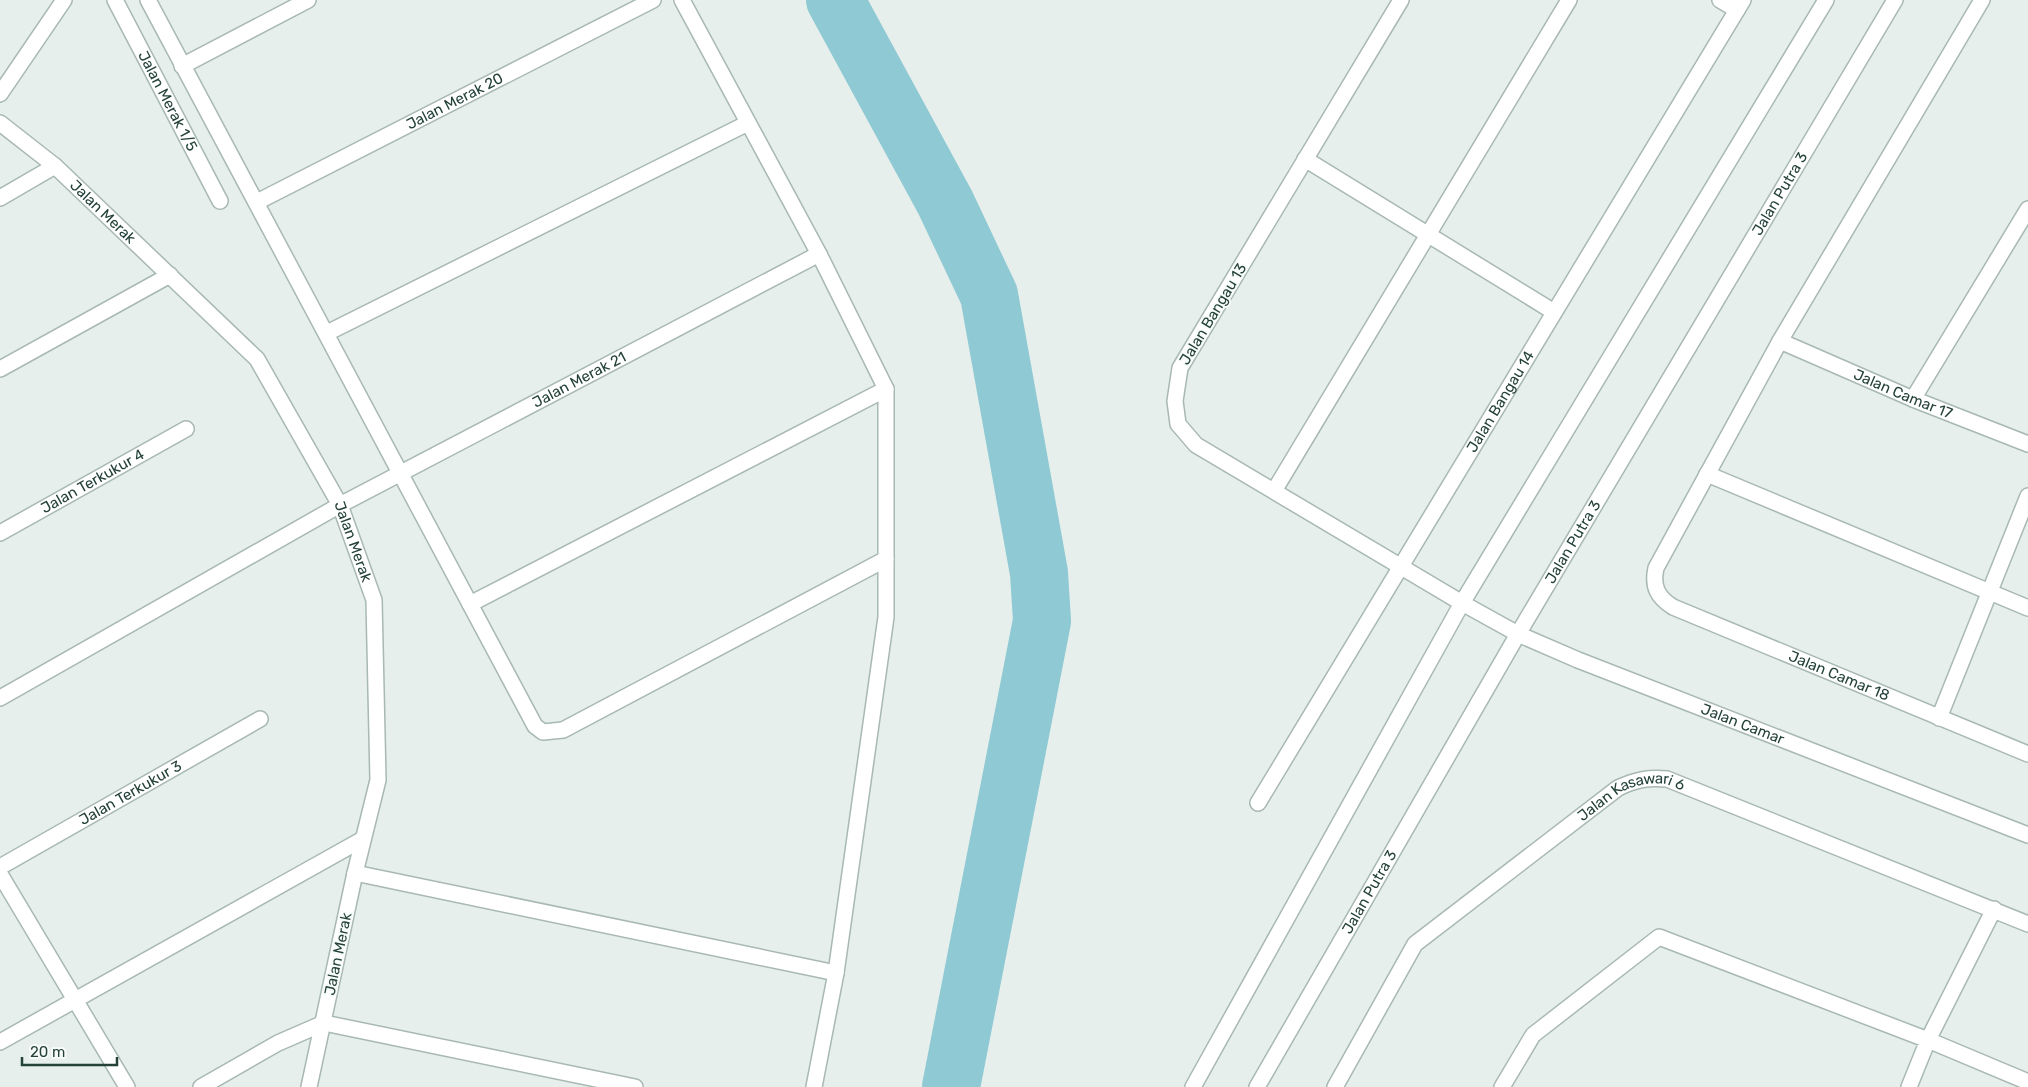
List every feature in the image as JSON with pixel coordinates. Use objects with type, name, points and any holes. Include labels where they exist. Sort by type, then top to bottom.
[{"type":"street","points":[[0,94],[64,0]]},
{"type":"street","name":"Jalan Merak 1/5","points":[[115,0],[220,201]]},
{"type":"street","points":[[148,0],[257,202],[529,718],[535,726],[543,732],[553,733],[563,730],[886,559]]},
{"type":"street","points":[[182,66],[308,0]]},
{"type":"street","name":"Jalan Merak 20","points":[[257,202],[653,0]]},
{"type":"street","points":[[682,0],[819,254],[886,390],[886,617],[836,973],[814,1087]]},
{"type":"street","name":"Jalan Bangau 13","points":[[1401,0],[1180,368],[1175,400],[1178,424],[1196,445],[1462,603]]},
{"type":"street","points":[[1274,491],[1569,0]]},
{"type":"street","points":[[1720,0],[1740,5]]},
{"type":"street","points":[[1193,1087],[1462,603],[1826,0]]},
{"type":"street","name":"Jalan Putra 3","points":[[1257,1087],[1518,634],[1895,0]]},
{"type":"street","points":[[1982,0],[1780,341],[1707,474],[2028,608]]},
{"type":"street","name":"Jalan Bangau 14","points":[[1258,803],[1740,5]]},
{"type":"street","name":"Jalan Merak","points":[[0,123],[55,166],[257,359],[340,505],[374,600],[378,780],[355,873],[309,1087]]},
{"type":"street","points":[[327,334],[748,123]]},
{"type":"street","points":[[1305,160],[1554,312]]},
{"type":"street","points":[[0,198],[55,166]]},
{"type":"street","points":[[1913,399],[2028,209]]},
{"type":"street","name":"Jalan Merak 21","points":[[0,698],[340,505],[819,254]]},
{"type":"street","points":[[0,369],[170,275]]},
{"type":"street","name":"Jalan Camar 17","points":[[1780,341],[1913,399],[2028,444]]},
{"type":"street","points":[[470,604],[886,390]]},
{"type":"street","name":"Jalan Terkukur 4","points":[[0,533],[186,430]]},
{"type":"street","name":"Jalan Camar 18","points":[[1707,474],[1656,568],[1654,580],[1656,591],[1663,601],[1673,607],[2028,754]]},
{"type":"street","points":[[1939,718],[2028,496]]},
{"type":"street","name":"Jalan Camar","points":[[1462,603],[1518,634],[1578,660],[2028,835]]},
{"type":"street","name":"Jalan Terkukur 3","points":[[0,867],[260,720]]},
{"type":"street","name":"Jalan Kasawari 6","points":[[1335,1087],[1415,944],[1618,788],[1633,781],[1650,778],[1668,779],[2028,924]]},
{"type":"street","points":[[0,1042],[363,839]]},
{"type":"street","points":[[355,873],[836,973]]},
{"type":"street","points":[[0,874],[127,1087]]},
{"type":"street","points":[[1909,1087],[1928,1040],[1994,909]]},
{"type":"street","points":[[1502,1087],[1533,1034],[1659,937],[1928,1040],[2028,1082]]},
{"type":"street","points":[[201,1087],[278,1043],[324,1023],[635,1087]]},
{"type":"waterway","points":[[835,0],[945,202],[989,295],[1039,573],[1042,621],[951,1087]]}]
